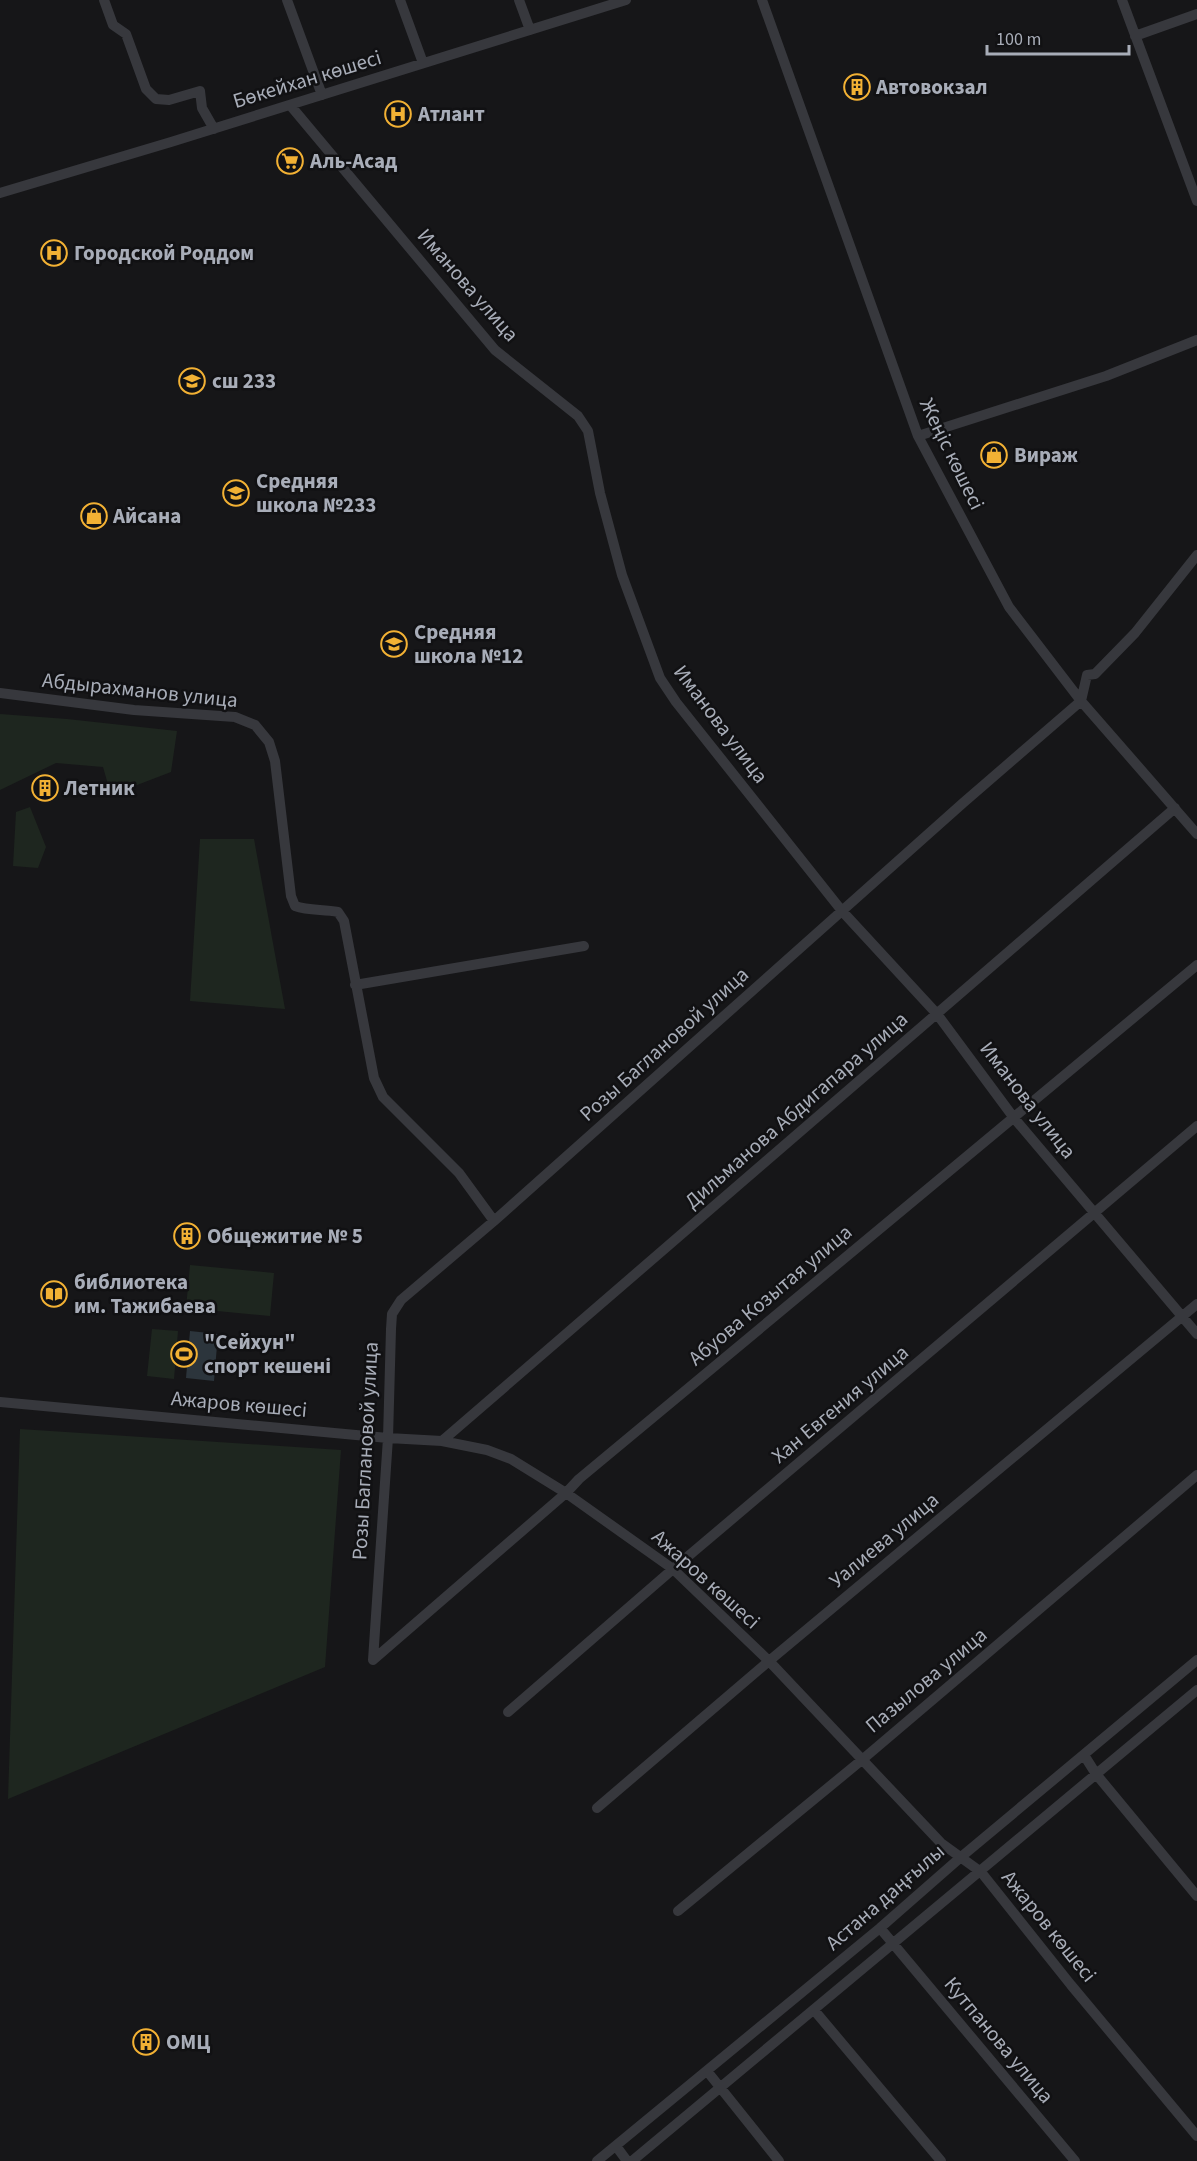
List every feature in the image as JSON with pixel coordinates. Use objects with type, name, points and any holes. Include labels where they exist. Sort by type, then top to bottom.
[{"type":"street","points":[[104,0],[113,25],[126,34],[146,89],[156,99],[169,100],[200,91],[202,108],[214,129]]},
{"type":"street","points":[[287,0],[322,95]]},
{"type":"street","points":[[400,0],[423,63]]},
{"type":"street","points":[[519,0],[530,30]]},
{"type":"street","name":"Бөкейхан көшесі","points":[[0,193],[214,129],[626,0]]},
{"type":"street","name":"Жеңіс көшесі","points":[[762,0],[918,436],[1009,608],[1081,701],[1197,834]]},
{"type":"street","points":[[1122,0],[1197,201]]},
{"type":"street","points":[[1135,36],[1197,14]]},
{"type":"street","name":"Иманова улица","points":[[290,105],[495,350],[578,416],[588,431],[600,493],[622,576],[660,678],[706,743],[842,911],[937,1014],[1014,1118],[1197,1334]]},
{"type":"street","points":[[918,436],[1106,376],[1197,340]]},
{"type":"street","name":"Розы Баглановой улица","points":[[373,1660],[388,1438],[392,1314],[401,1300],[494,1221],[1081,701],[1087,675],[1095,674],[1135,633],[1197,555]]},
{"type":"street","name":"Абдырахманов улица","points":[[0,693],[134,710],[235,717],[255,725],[269,742],[275,761],[291,896],[295,906],[338,912],[344,921],[374,1078],[383,1097],[459,1173],[494,1221]]},
{"type":"street","name":"Дильманова Абдигапара улица","points":[[442,1441],[1175,808]]},
{"type":"street","points":[[355,985],[584,946]]},
{"type":"street","name":"Абуова Козытая улица","points":[[373,1660],[566,1493],[579,1479],[1197,965]]},
{"type":"street","name":"Хан Евгения улица","points":[[508,1712],[673,1569],[1197,1126]]},
{"type":"street","name":"Уалиева улица","points":[[597,1808],[769,1661],[1197,1304]]},
{"type":"street","name":"Ажаров көшесі","points":[[0,1402],[442,1441],[487,1450],[511,1459],[566,1493],[673,1569],[769,1661],[941,1843],[981,1872],[1071,1985],[1197,2136]]},
{"type":"street","name":"Пазылова улица","points":[[678,1911],[863,1759],[1197,1475]]},
{"type":"street","name":"Астана даңғылы","points":[[597,2161],[880,1929],[962,1857],[1197,1660]]},
{"type":"street","name":"Астана даңғылы","points":[[632,2161],[1197,1690]]},
{"type":"street","points":[[1084,1755],[1096,1774],[1197,1896]]},
{"type":"street","name":"Кутпанова улица","points":[[880,1929],[1075,2161]]},
{"type":"street","points":[[814,2010],[941,2161]]},
{"type":"street","points":[[707,2071],[779,2161]]},
{"type":"street","points":[[616,2146],[627,2161]]},
{"type":"shaded area","points":[[0,714],[177,731],[171,772],[111,795],[103,767],[56,763],[0,790]]},
{"type":"shaded area","points":[[30,807],[46,847],[38,868],[13,866],[16,812]]},
{"type":"shaded area","points":[[200,839],[254,839],[285,1009],[190,1001]]},
{"type":"shaded area","points":[[190,1265],[274,1273],[270,1316],[186,1308]]},
{"type":"shaded area","points":[[152,1329],[178,1331],[174,1379],[147,1376]]},
{"type":"shaded area","points":[[190,1331],[218,1334],[214,1381],[186,1378]]},
{"type":"shaded area","points":[[20,1429],[341,1450],[325,1667],[8,1799]]},
{"type":"place","name":"Автовокзал","points":[[857,87]]},
{"type":"place","name":"Атлант","points":[[398,114]]},
{"type":"place","name":"Аль-Асад","points":[[290,161]]},
{"type":"place","name":"Городской Роддом","points":[[54,253]]},
{"type":"place","name":"сш 233","points":[[192,381]]},
{"type":"place","name":"Вираж","points":[[994,455]]},
{"type":"place","name":"Средняя школа №233","points":[[236,493]]},
{"type":"place","name":"Айсана","points":[[94,516]]},
{"type":"place","name":"Средняя школа №12","points":[[394,644]]},
{"type":"place","name":"Летник","points":[[45,788]]},
{"type":"place","name":"Общежитие № 5","points":[[187,1236]]},
{"type":"place","name":"библиотека им. Тажибаева","points":[[54,1294]]},
{"type":"place","name":"\"Сейхун\" спорт кешені","points":[[184,1354]]},
{"type":"place","name":"ОМЦ","points":[[146,2042]]}]
